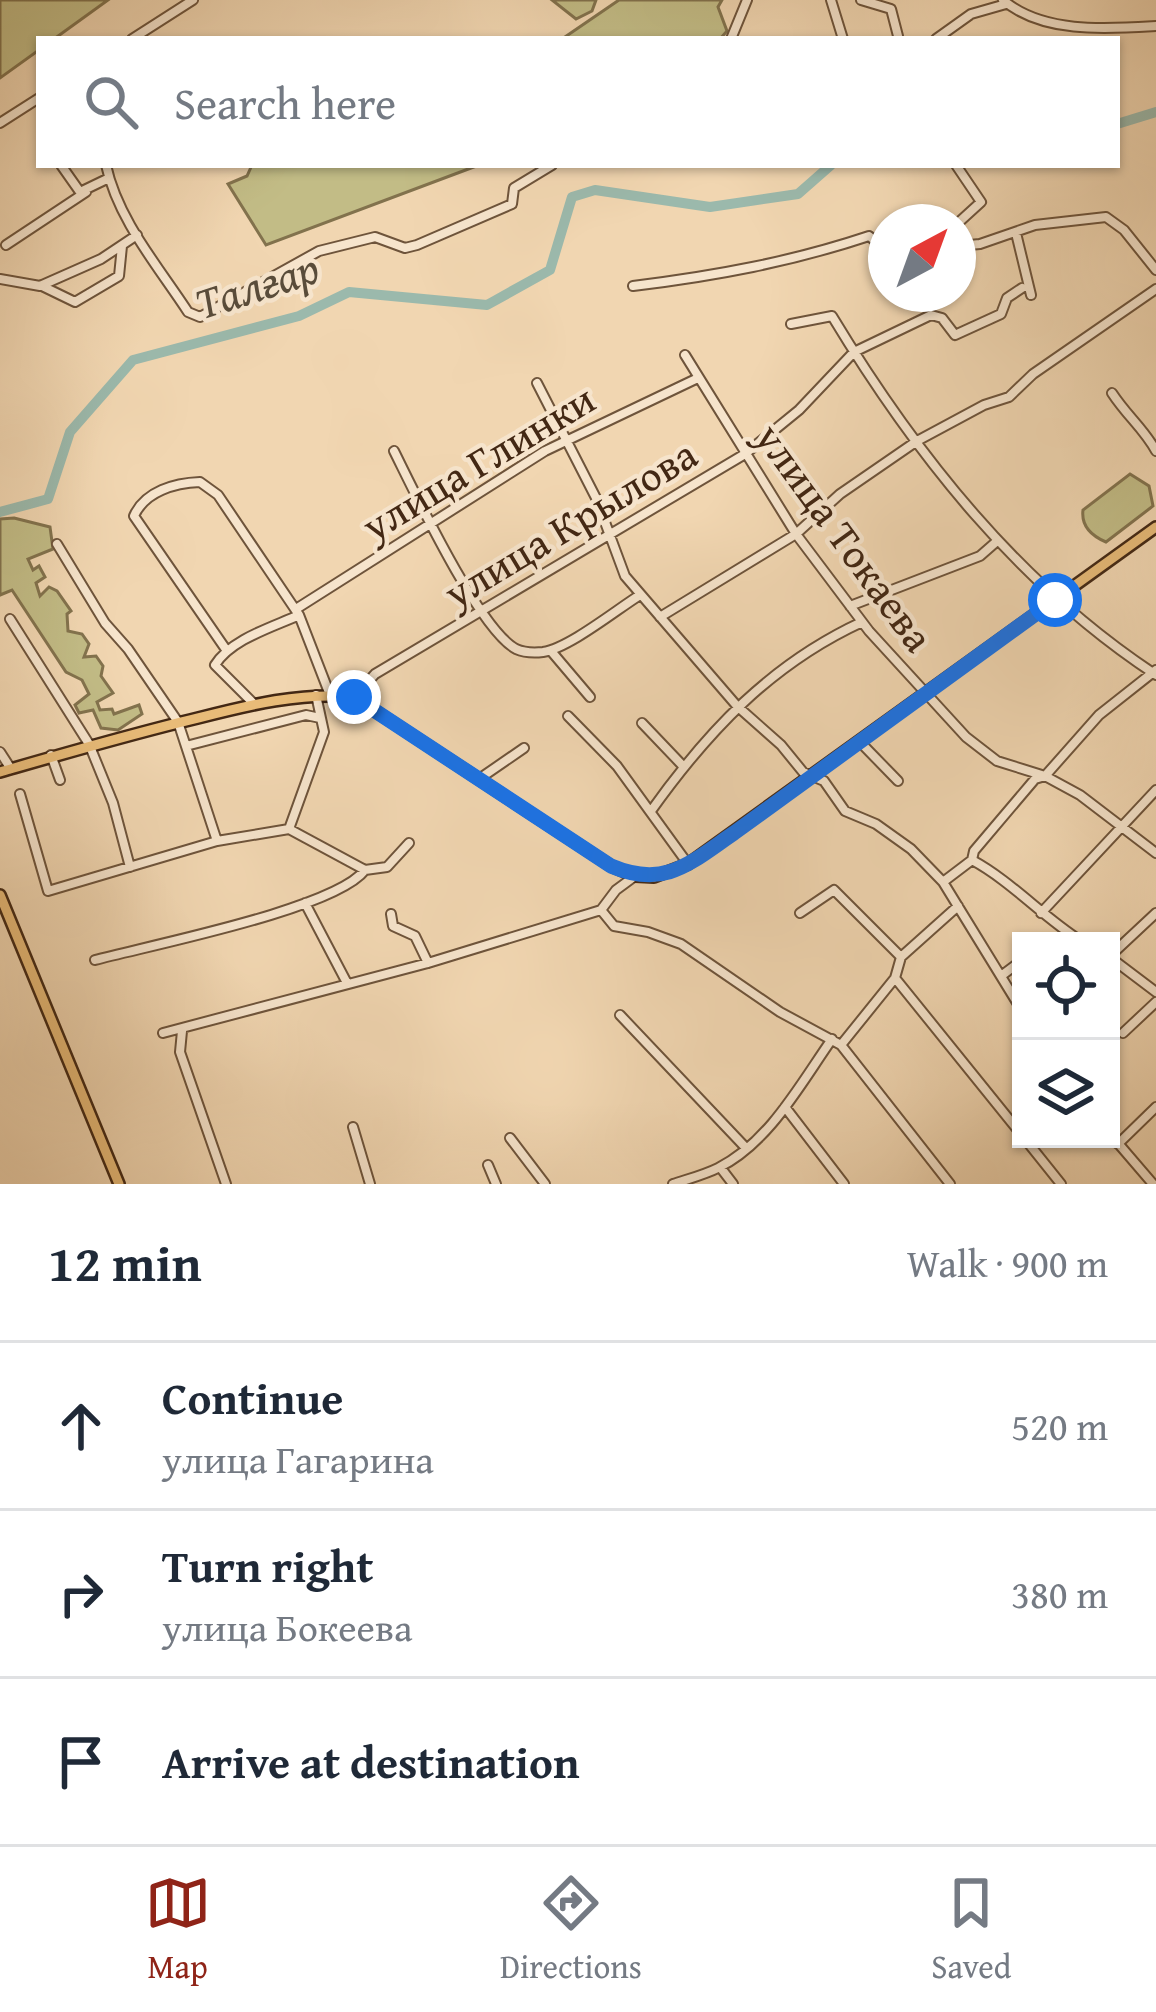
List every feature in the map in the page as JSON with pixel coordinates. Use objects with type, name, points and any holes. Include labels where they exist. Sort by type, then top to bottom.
[{"type":"main road","points":[[6,770],[89,743],[254,704],[316,695],[354,697],[611,866],[635,876],[654,877],[688,864],[818,779],[826,767],[1156,527]]},
{"type":"main road","points":[[0,895],[119,1184]]},
{"type":"street","points":[[137,36],[193,0]]},
{"type":"street","points":[[732,36],[747,0]]},
{"type":"street","points":[[831,0],[842,36]]},
{"type":"street","points":[[861,0],[891,9],[898,36]]},
{"type":"street","points":[[940,36],[971,14],[1004,2],[1040,20],[1106,28],[1156,26]]},
{"type":"street","points":[[0,123],[36,100]]},
{"type":"street","points":[[63,168],[80,192],[86,192]]},
{"type":"street","points":[[107,168],[115,199],[195,317],[205,316],[319,251],[375,237],[405,248],[427,242],[512,204],[514,188],[547,168]]},
{"type":"street","points":[[958,168],[981,202],[976,207]]},
{"type":"street","points":[[2,244],[109,178]]},
{"type":"street","points":[[976,244],[1035,225],[1106,217],[1124,230],[1156,270]]},
{"type":"street","points":[[1016,232],[1031,295]]},
{"type":"street","points":[[40,286],[84,268],[137,235]]},
{"type":"street","points":[[633,286],[730,274],[805,258],[868,236]]},
{"type":"street","points":[[0,279],[40,286],[75,302],[119,276],[122,246]]},
{"type":"street","name":"улица Крылова","points":[[354,697],[375,674],[745,454],[799,410],[854,352],[931,315],[942,319],[955,334],[1001,314],[1007,298],[1022,288]]},
{"type":"street","points":[[660,617],[796,533],[840,494],[917,441],[1009,397],[1033,374],[1156,289]]},
{"type":"street","points":[[791,324],[832,316],[917,441],[996,542],[1090,630],[1155,672],[1099,715],[1045,776],[1035,779],[974,850],[972,860],[943,882]]},
{"type":"street","name":"улица Токаева","points":[[685,355],[796,533],[862,622],[966,737],[997,761],[1045,776],[1080,795],[1156,853]]},
{"type":"street","name":"улица Глинки","points":[[227,651],[298,612],[565,442],[698,378]]},
{"type":"street","points":[[538,382],[596,498],[615,558],[640,595],[737,706],[803,772],[818,779],[845,811],[876,824],[911,849],[943,882],[1012,994]]},
{"type":"street","points":[[1112,393],[1131,423],[1144,429],[1156,451]]},
{"type":"street","points":[[1144,429],[1156,420]]},
{"type":"street","points":[[394,451],[481,611],[514,648],[528,653],[550,651],[640,595]]},
{"type":"street","points":[[254,704],[215,665],[227,651],[134,516],[135,510],[162,489],[200,482],[212,488],[298,612],[331,695]]},
{"type":"street","points":[[850,606],[980,556],[996,542]]},
{"type":"street","points":[[57,544],[106,623],[178,722],[217,841]]},
{"type":"street","points":[[10,619],[89,743],[113,803],[130,867]]},
{"type":"street","points":[[651,811],[683,766],[770,676],[824,639],[862,622]]},
{"type":"street","points":[[550,651],[590,698]]},
{"type":"street","points":[[289,829],[324,732],[316,695]]},
{"type":"street","points":[[186,746],[305,715],[320,718]]},
{"type":"street","points":[[568,716],[616,766],[688,864]]},
{"type":"street","points":[[642,723],[683,766]]},
{"type":"street","points":[[861,743],[898,781]]},
{"type":"street","points":[[479,779],[524,748]]},
{"type":"street","points":[[0,752],[6,770]]},
{"type":"street","points":[[51,755],[60,780]]},
{"type":"street","points":[[1041,914],[1156,790]]},
{"type":"street","points":[[20,794],[48,891],[217,841],[289,829],[365,870],[387,867],[409,844]]},
{"type":"street","points":[[972,860],[1068,932]]},
{"type":"street","points":[[95,960],[305,903],[355,883],[365,870]]},
{"type":"street","points":[[163,1033],[428,963],[601,910],[635,876]]},
{"type":"street","points":[[800,913],[834,890],[901,957]]},
{"type":"street","points":[[305,903],[347,983]]},
{"type":"street","points":[[673,1184],[720,1167],[746,1148],[895,978],[901,957],[958,906]]},
{"type":"street","points":[[601,910],[614,926],[681,944],[780,1012],[837,1042],[950,1184]]},
{"type":"street","points":[[391,914],[393,926],[417,938],[428,963]]},
{"type":"street","points":[[1120,948],[1156,914]]},
{"type":"street","points":[[1120,963],[1156,992]]},
{"type":"street","points":[[1001,976],[1012,968]]},
{"type":"street","points":[[895,978],[1012,1123]]},
{"type":"street","points":[[1123,1033],[1156,1002]]},
{"type":"street","points":[[620,1015],[746,1148]]},
{"type":"street","points":[[182,1030],[180,1052],[226,1184]]},
{"type":"street","points":[[785,1107],[844,1184]]},
{"type":"street","points":[[1120,1142],[1156,1107]]},
{"type":"street","points":[[352,1127],[370,1184]]},
{"type":"street","points":[[510,1138],[545,1184]]},
{"type":"street","points":[[1120,1146],[1153,1184]]},
{"type":"street","points":[[1032,1148],[1061,1184]]},
{"type":"street","points":[[488,1165],[496,1184]]},
{"type":"street","points":[[720,1167],[733,1184]]},
{"type":"shaded area","points":[[0,0],[108,0],[58,36],[36,36],[36,52],[0,78]]},
{"type":"shaded area","points":[[552,0],[596,0],[592,11],[576,19]]},
{"type":"shaded area","points":[[619,0],[722,0],[718,7],[727,31],[723,36],[566,36]]},
{"type":"shaded area","points":[[251,168],[471,168],[266,245],[228,184],[247,176]]},
{"type":"shaded area","points":[[1130,474],[1149,486],[1153,506],[1106,542],[1088,530],[1083,510]]},
{"type":"shaded area","points":[[0,519],[50,527],[53,549],[28,559],[33,570],[39,566],[45,577],[36,583],[40,596],[49,587],[57,591],[71,611],[68,631],[82,634],[89,644],[84,657],[96,656],[103,666],[101,676],[113,693],[97,702],[100,710],[112,709],[114,714],[139,705],[142,714],[118,730],[101,728],[93,710],[79,713],[75,705],[89,694],[82,680],[66,672],[12,590],[0,595]]},
{"type":"waterway","name":"Талғар","points":[[1120,123],[1156,112]]},
{"type":"waterway","name":"Талғар","points":[[0,512],[48,499],[70,432],[133,360],[299,316],[349,292],[487,305],[550,270],[572,197],[595,190],[710,207],[798,194],[828,168]]},
{"type":"route","points":[[354,697],[611,866],[635,876],[654,877],[688,864],[734,833],[1055,600]]}]
